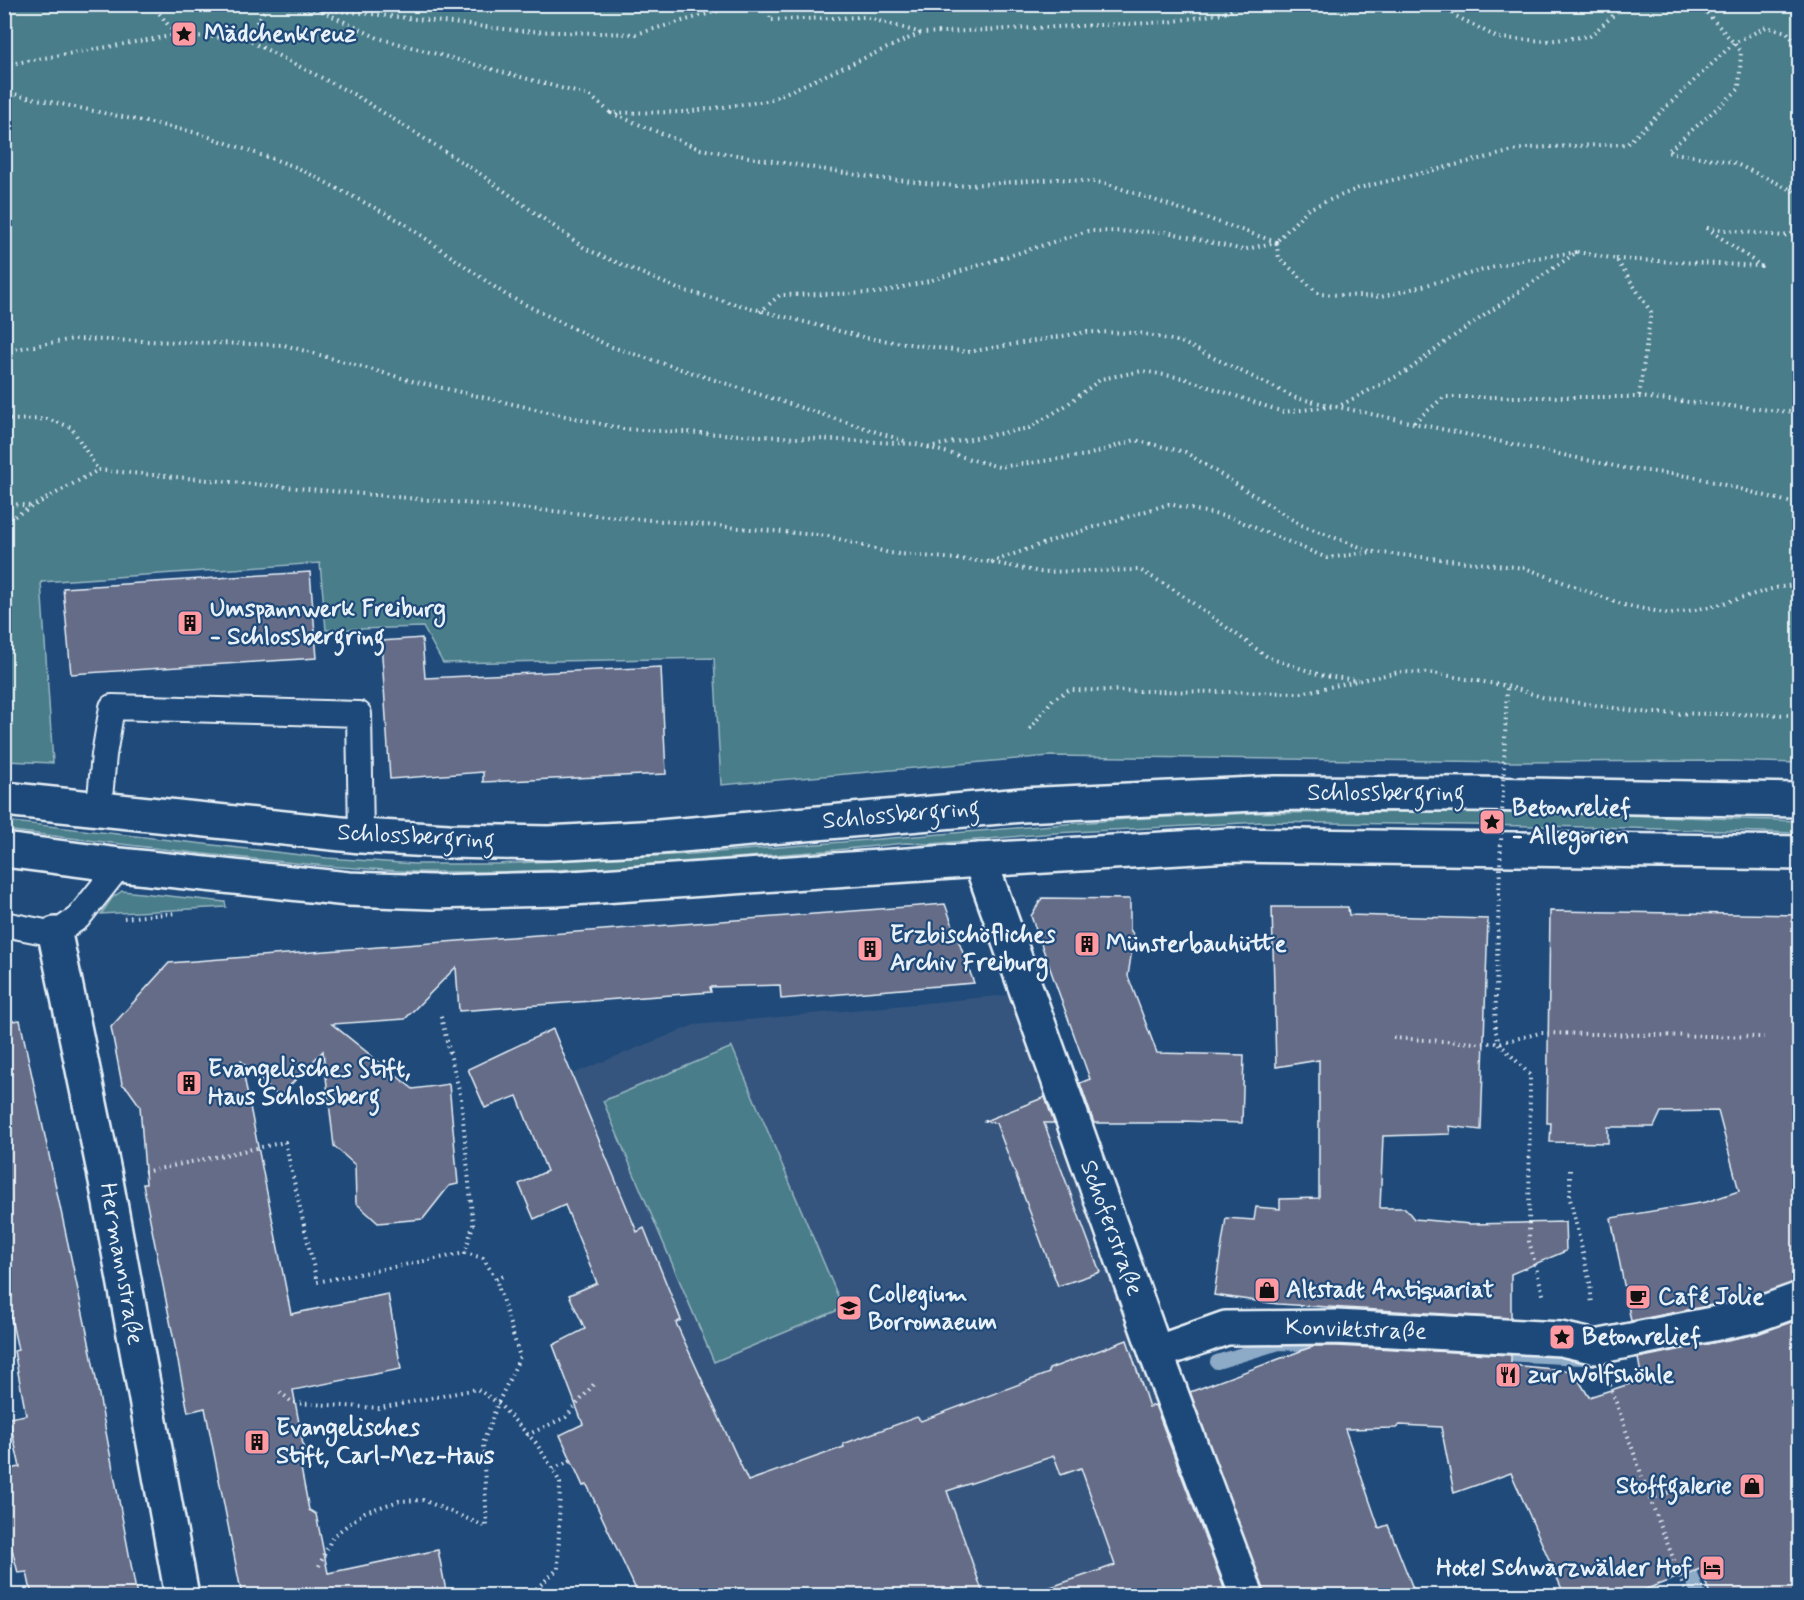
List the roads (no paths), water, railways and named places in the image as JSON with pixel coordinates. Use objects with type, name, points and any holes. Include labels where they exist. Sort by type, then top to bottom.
[{"type":"main road","name":"Schlossbergring","points":[[4,799],[361,836],[548,843],[659,837],[1022,805],[1275,793],[1800,800]]},
{"type":"main road","name":"Schlossbergring","points":[[4,850],[120,865],[348,889],[432,892],[558,889],[980,860],[1230,846],[1800,853]]},
{"type":"main road","name":"Schoferstraße","points":[[980,860],[1156,1353],[1247,1596]]},
{"type":"main road","name":"Hermannstraße","points":[[55,934],[106,1181],[182,1596]]},
{"type":"main road","name":"Konviktstraße","points":[[1156,1353],[1226,1328],[1555,1325],[1596,1347],[1753,1316],[1800,1299]]},
{"type":"lane","points":[[99,808],[104,755],[112,707],[359,714],[361,836]]},
{"type":"lane","points":[[4,924],[55,934],[78,918],[120,865]]},
{"type":"waterway","points":[[1660,1355],[1720,1338]]},
{"type":"waterway","points":[[1217,1362],[1279,1343],[1583,1358]]},
{"type":"waterway","points":[[1684,1556],[1699,1596]]},
{"type":"place","name":"Mädchenkreuz","points":[[184,34]]},
{"type":"place","name":"Umspannwerk Freiburg - Schlossbergring","points":[[190,623]]},
{"type":"place","name":"Betonrelief - Allegorien","points":[[1492,822]]},
{"type":"place","name":"Münsterbauhütte","points":[[1087,944]]},
{"type":"place","name":"Erzbischöfliches Archiv Freiburg","points":[[870,949]]},
{"type":"place","name":"Evangelisches Stift, Haus Schlossberg","points":[[189,1083]]},
{"type":"place","name":"Altstadt Antiquariat","points":[[1267,1290]]},
{"type":"place","name":"Café Jolie","points":[[1638,1297]]},
{"type":"place","name":"Collegium Borromaeum","points":[[849,1308]]},
{"type":"place","name":"Betonrelief","points":[[1562,1337]]},
{"type":"place","name":"zur Wolfshöhle","points":[[1508,1375]]},
{"type":"place","name":"Evangelisches Stift, Carl-Mez-Haus","points":[[257,1442]]},
{"type":"place","name":"Stoffgalerie","points":[[1752,1486]]},
{"type":"place","name":"Hotel Schwarzwälder Hof","points":[[1712,1568]]}]
